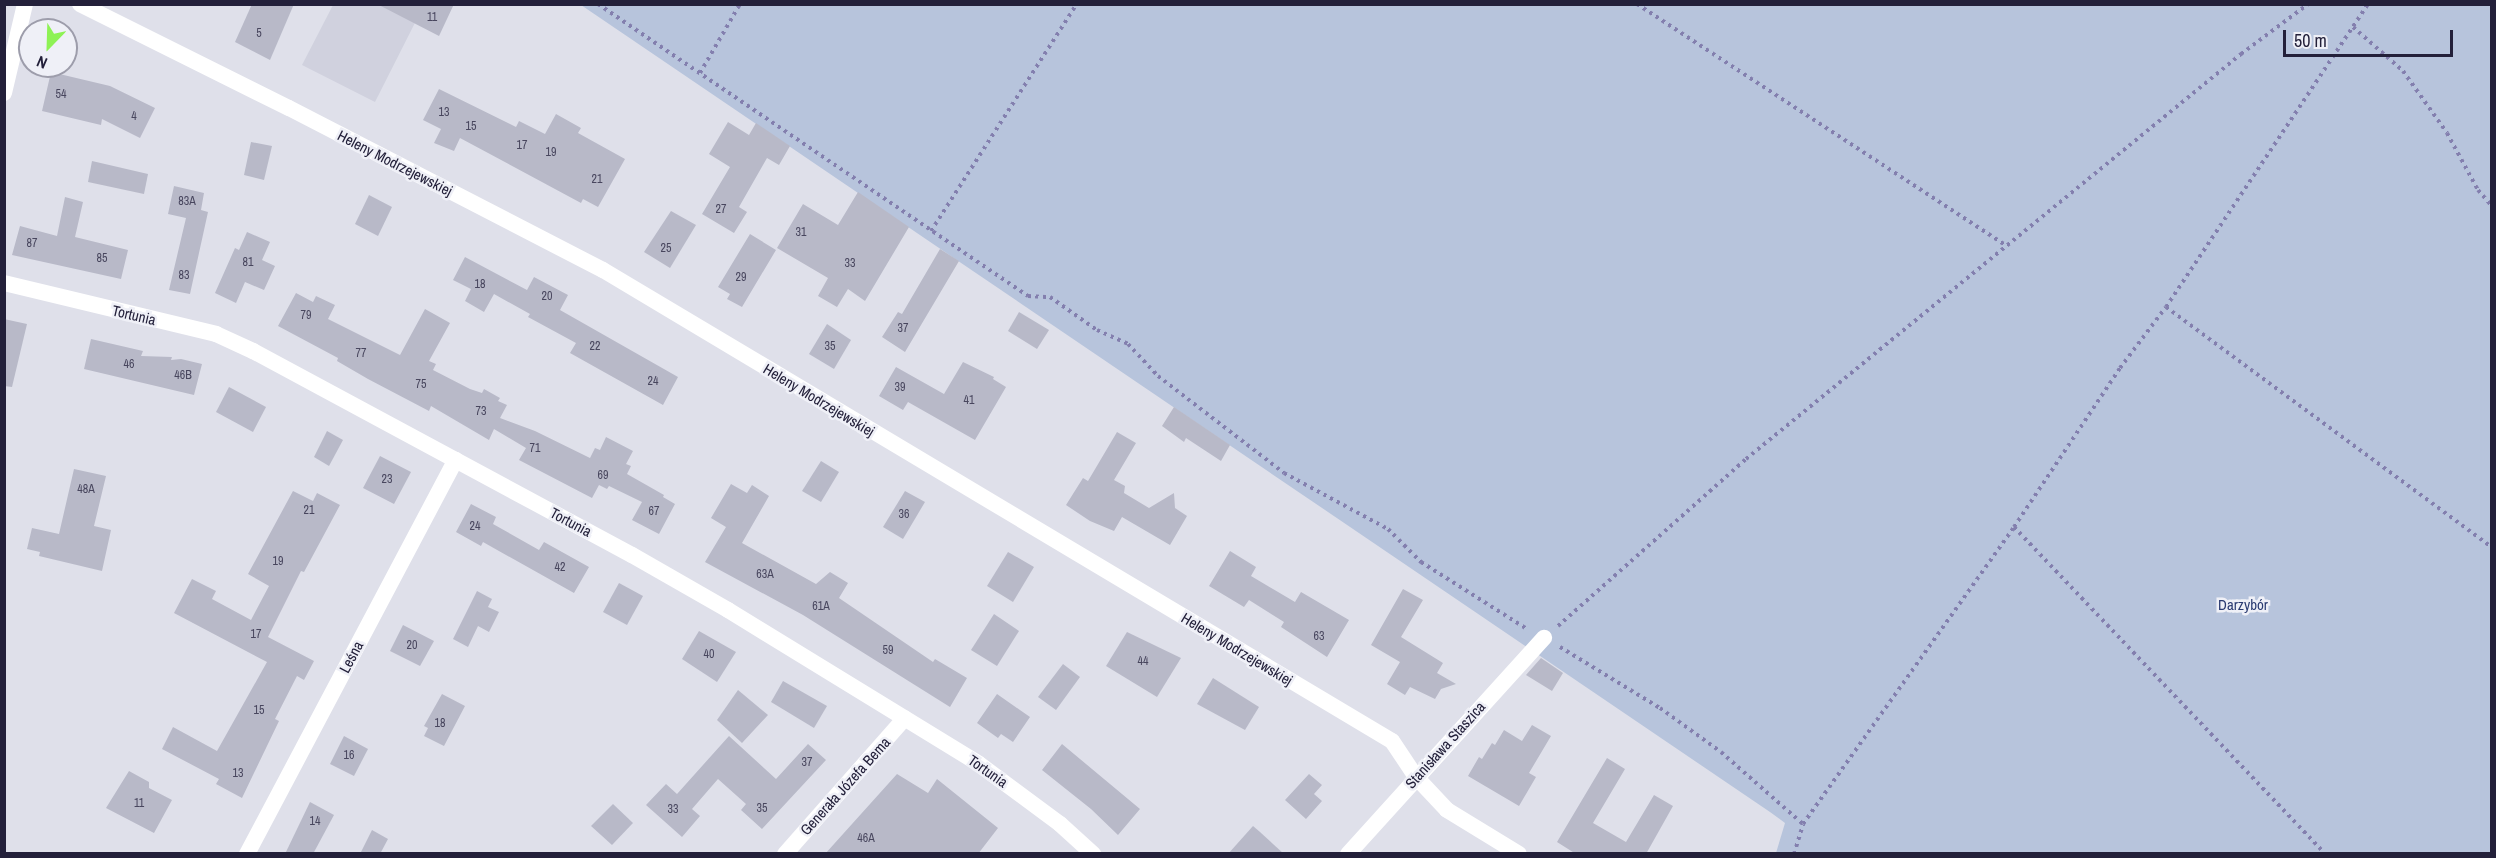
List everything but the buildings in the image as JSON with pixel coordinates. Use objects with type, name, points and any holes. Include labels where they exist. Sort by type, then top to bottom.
[{"type":"street","points":[[4,93],[25,4]]},
{"type":"street","name":"Heleny Modrzejewskiej","points":[[80,4],[289,108],[603,270],[1392,741],[1416,777],[1447,810],[1519,854]]},
{"type":"street","name":"Tortunia","points":[[4,283],[222,336],[632,555],[979,764],[1060,824],[1094,854]]},
{"type":"street","name":"Leśna","points":[[247,854],[456,460]]},
{"type":"street","name":"Stanisława Staszica","points":[[1348,854],[1544,638]]},
{"type":"street","name":"Generała Józefa Bema","points":[[784,854],[905,718]]},
{"type":"path","points":[[598,4],[1030,298],[1050,297],[1097,330],[1128,344],[1158,375],[1284,473],[1388,530],[1421,562],[1660,708],[1721,752],[1803,824]]},
{"type":"path","points":[[700,74],[740,4]]},
{"type":"path","points":[[931,231],[1077,4]]},
{"type":"path","points":[[1637,4],[2007,246]]},
{"type":"path","points":[[1544,638],[1746,459],[2241,54],[2308,4]]},
{"type":"path","points":[[1794,854],[1803,824],[2014,527],[2120,368],[2166,307],[2368,4]]},
{"type":"path","points":[[2354,27],[2403,71],[2447,133],[2478,190],[2492,206]]},
{"type":"path","points":[[2166,307],[2492,547]]},
{"type":"path","points":[[2014,527],[2325,854]]},
{"type":"shaded area","points":[[333,5],[424,5],[375,102],[302,65]]},
{"type":"green space","name":"Darzybór","points":[[581,5],[2491,5],[2491,853],[1776,853],[1785,823],[1770,812]]}]
